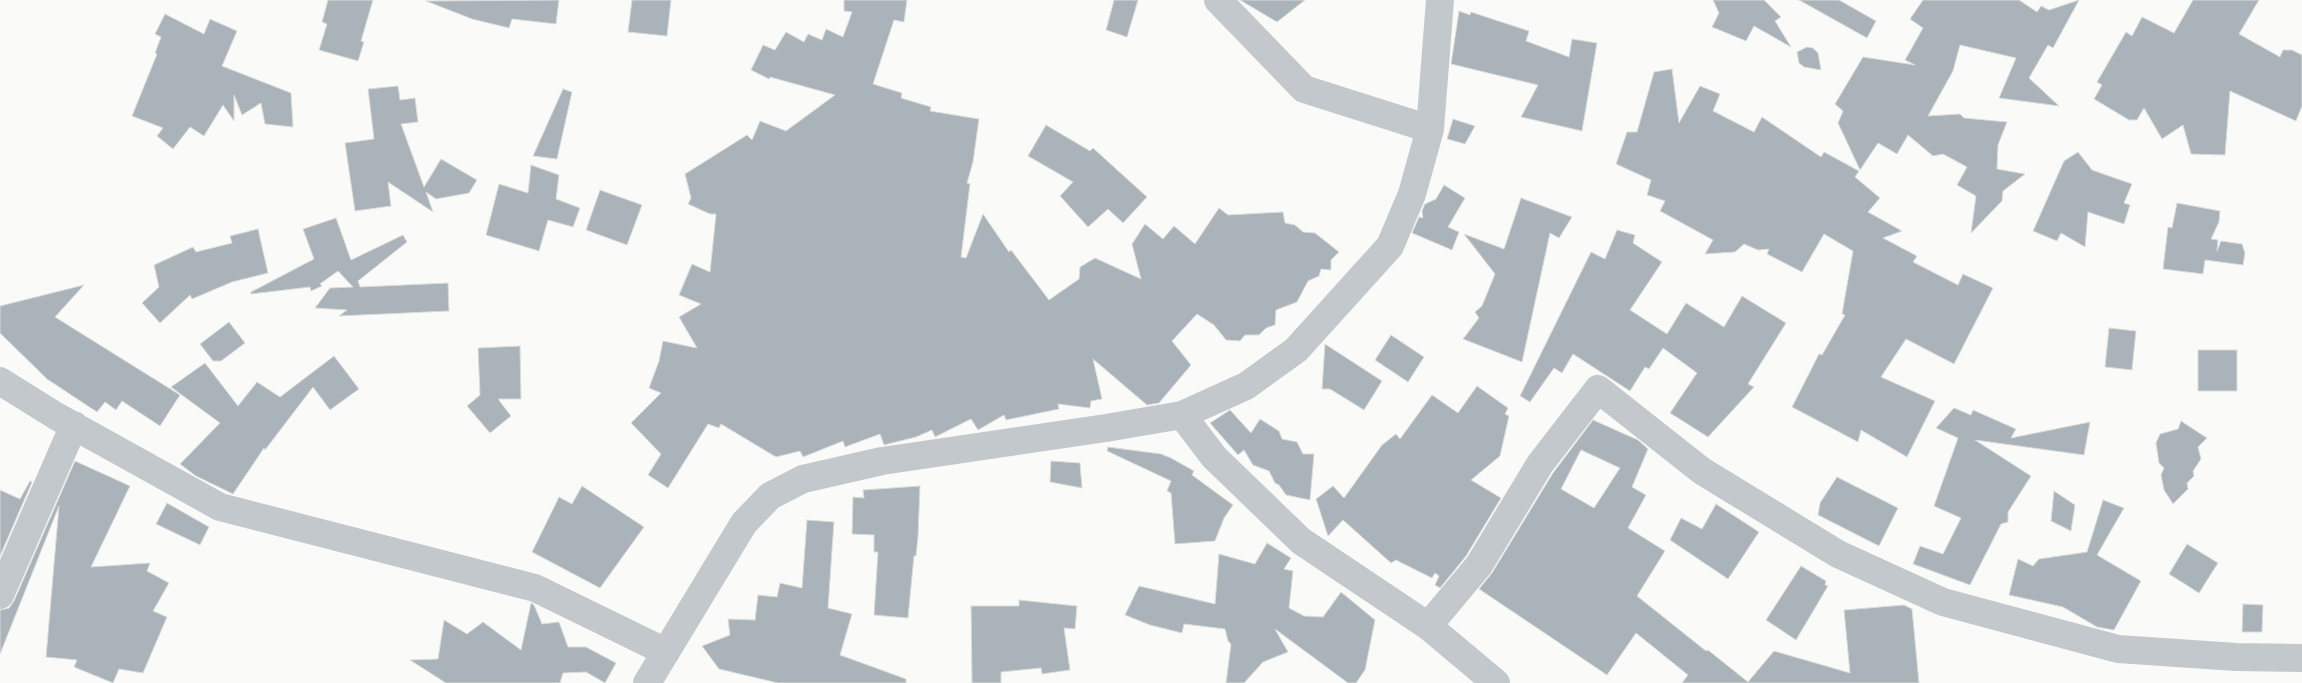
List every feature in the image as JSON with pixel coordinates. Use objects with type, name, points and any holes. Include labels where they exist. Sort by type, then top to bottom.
[{"type":"street","points":[[1218,0],[1304,89],[1430,128]]},
{"type":"street","points":[[647,683],[744,522],[770,496],[803,479],[882,461],[939,451],[1106,428],[1182,414],[1246,386],[1296,350],[1390,246],[1412,194],[1430,128],[1440,0]]},
{"type":"street","points":[[0,381],[56,416],[220,506],[535,588],[666,652]]},
{"type":"street","points":[[1428,626],[1479,565],[1540,464],[1598,389],[1711,476],[1838,554],[1943,602],[2118,649],[2236,657],[2302,658]]},
{"type":"street","points":[[1182,414],[1214,457],[1301,541],[1428,626],[1496,683]]},
{"type":"street","points":[[0,595],[74,425]]},
{"type":"building","points":[[328,0],[373,0],[361,41],[364,42],[358,61],[319,50],[327,24],[322,22]]},
{"type":"building","points":[[559,0],[556,24],[512,19],[509,28],[472,19],[426,1]]},
{"type":"building","points":[[632,0],[671,0],[667,36],[628,32]]},
{"type":"building","points":[[844,0],[907,0],[904,22],[894,20],[873,84],[902,93],[901,98],[931,107],[930,111],[979,119],[973,162],[967,183],[970,184],[961,257],[966,258],[983,214],[1009,252],[1011,250],[1049,300],[1079,279],[1080,267],[1095,258],[1141,279],[1132,244],[1145,224],[1163,239],[1174,226],[1195,244],[1219,208],[1228,215],[1283,212],[1285,223],[1295,225],[1303,232],[1315,233],[1339,252],[1331,260],[1331,270],[1321,269],[1319,276],[1308,281],[1297,302],[1276,310],[1275,325],[1266,328],[1259,335],[1245,335],[1240,341],[1226,340],[1214,325],[1197,314],[1172,341],[1191,365],[1159,403],[1147,405],[1093,359],[1102,399],[1091,401],[1090,408],[1058,404],[1059,409],[1006,420],[1004,415],[978,430],[971,419],[935,437],[932,430],[916,437],[884,445],[880,434],[845,447],[843,441],[803,457],[800,451],[776,457],[721,424],[719,428],[708,424],[668,488],[648,475],[661,454],[631,423],[661,393],[649,388],[659,361],[663,341],[697,348],[679,317],[701,304],[679,295],[692,264],[710,272],[716,214],[710,214],[688,204],[691,198],[685,174],[747,135],[752,140],[760,121],[786,131],[835,95],[770,77],[769,79],[751,70],[763,45],[775,50],[786,32],[804,42],[808,34],[822,40],[826,29],[843,37],[852,12],[844,11]]},
{"type":"building","points":[[1114,0],[1138,0],[1127,37],[1106,30]]},
{"type":"building","points":[[1240,0],[1305,0],[1277,22]]},
{"type":"building","points":[[1713,0],[1764,0],[1781,17],[1775,21],[1791,47],[1754,26],[1746,41],[1712,27],[1719,13]]},
{"type":"building","points":[[1799,0],[1839,0],[1876,21],[1867,38]]},
{"type":"building","points":[[1923,0],[2019,0],[2037,12],[2041,6],[2049,10],[2079,0],[2053,48],[2048,45],[2029,78],[2059,106],[1999,98],[2016,58],[1960,45],[1953,71],[1928,116],[1960,114],[1964,118],[2007,122],[1998,145],[1997,169],[2025,174],[2003,191],[2002,201],[1971,233],[1976,196],[1957,185],[1967,167],[1943,154],[1933,156],[1908,135],[1897,154],[1878,143],[1860,170],[1838,123],[1843,111],[1835,104],[1863,57],[1915,65],[1905,60],[1923,28],[1910,19]]},
{"type":"building","points":[[2193,0],[2259,0],[2239,34],[2280,57],[2283,50],[2292,50],[2302,55],[2302,106],[2296,121],[2230,91],[2225,155],[2191,154],[2183,125],[2162,139],[2144,108],[2137,120],[2129,120],[2094,99],[2102,85],[2097,82],[2126,32],[2132,36],[2142,17],[2174,33]]},
{"type":"building","points":[[1459,11],[1470,15],[1471,12],[1529,31],[1526,41],[1569,57],[1572,39],[1597,43],[1582,131],[1521,117],[1538,85],[1451,64]]},
{"type":"building","points":[[165,14],[204,34],[210,19],[237,31],[222,66],[291,93],[293,127],[265,124],[261,103],[242,115],[234,95],[234,121],[223,105],[204,136],[190,127],[173,149],[157,136],[163,128],[132,116],[157,54],[155,53],[161,37],[155,34]]},
{"type":"building","points":[[1807,47],[1813,48],[1818,53],[1821,70],[1804,67],[1799,63],[1797,52]]},
{"type":"building","points":[[1672,69],[1679,123],[1700,86],[1720,94],[1713,111],[1754,132],[1762,117],[1821,157],[1824,152],[1859,171],[1855,177],[1880,198],[1868,212],[1902,231],[1883,238],[1917,256],[1913,262],[1958,285],[1963,274],[1993,288],[1954,364],[1906,339],[1881,377],[1935,401],[1907,457],[1861,430],[1858,442],[1792,407],[1819,354],[1822,355],[1845,315],[1842,314],[1853,251],[1824,234],[1802,272],[1767,254],[1769,249],[1758,250],[1744,244],[1735,252],[1705,254],[1713,240],[1660,211],[1665,201],[1647,195],[1651,180],[1616,164],[1627,132],[1637,132],[1654,72]]},
{"type":"building","points":[[398,86],[400,100],[415,98],[418,122],[401,124],[424,187],[441,159],[477,180],[469,193],[436,199],[426,192],[433,212],[388,182],[391,206],[355,211],[345,143],[374,139],[368,89]]},
{"type":"building","points":[[563,89],[572,92],[557,159],[533,156]]},
{"type":"building","points":[[1453,119],[1475,126],[1465,144],[1447,139]]},
{"type":"building","points":[[1046,125],[1090,151],[1093,148],[1147,197],[1123,223],[1108,209],[1088,227],[1060,196],[1073,182],[1028,156]]},
{"type":"building","points":[[2078,152],[2092,170],[2132,184],[2124,203],[2130,205],[2124,224],[2088,212],[2085,247],[2061,233],[2057,241],[2033,231],[2064,161]]},
{"type":"building","points":[[531,165],[559,175],[556,199],[580,208],[573,227],[548,220],[539,251],[486,235],[499,184],[528,193]]},
{"type":"building","points":[[1444,185],[1465,198],[1448,227],[1459,232],[1452,250],[1412,233],[1419,217],[1423,218],[1422,211],[1425,204],[1436,199]]},
{"type":"building","points":[[600,190],[642,205],[627,245],[586,230]]},
{"type":"building","points":[[1521,198],[1572,217],[1559,238],[1550,233],[1522,362],[1463,339],[1479,318],[1475,312],[1482,306],[1495,274],[1464,234],[1504,249]]},
{"type":"building","points":[[2177,203],[2220,211],[2219,222],[2211,239],[2218,240],[2217,251],[2221,241],[2242,244],[2245,253],[2243,265],[2205,260],[2203,274],[2163,269],[2168,227],[2172,228]]},
{"type":"building","points":[[336,218],[351,260],[403,235],[407,242],[358,281],[360,287],[448,283],[449,311],[339,316],[347,310],[315,308],[330,288],[353,287],[338,271],[320,284],[322,286],[311,291],[310,287],[251,294],[251,292],[314,259],[303,229]]},
{"type":"building","points":[[258,229],[268,273],[232,282],[192,299],[190,295],[160,323],[142,303],[159,287],[154,265],[193,247],[196,252],[232,243],[230,236]]},
{"type":"building","points":[[1617,230],[1635,235],[1633,243],[1662,262],[1630,310],[1667,334],[1686,303],[1724,327],[1742,296],[1786,323],[1748,384],[1754,387],[1708,437],[1670,413],[1697,373],[1663,348],[1649,369],[1645,367],[1630,391],[1573,354],[1562,373],[1554,368],[1530,402],[1520,396],[1591,252],[1605,259]]},
{"type":"building","points":[[84,285],[55,317],[180,395],[160,426],[122,401],[116,410],[105,402],[97,412],[47,379],[0,333],[0,306]]},
{"type":"building","points":[[229,322],[245,343],[221,361],[213,361],[200,344]]},
{"type":"building","points":[[2109,328],[2136,331],[2132,370],[2105,367]]},
{"type":"building","points":[[1391,335],[1424,357],[1408,382],[1375,360]]},
{"type":"building","points":[[1325,344],[1382,381],[1364,410],[1330,389],[1322,389]]},
{"type":"building","points":[[520,346],[521,399],[498,399],[511,416],[490,433],[467,406],[480,395],[478,348]]},
{"type":"building","points":[[2198,350],[2237,350],[2237,391],[2198,391]]},
{"type":"building","points":[[334,356],[359,389],[330,410],[313,387],[265,450],[264,448],[233,494],[196,476],[180,464],[220,423],[171,387],[205,363],[238,406],[257,382],[280,397]]},
{"type":"building","points":[[1477,386],[1508,408],[1505,414],[1509,416],[1500,456],[1471,480],[1501,498],[1466,556],[1440,588],[1435,585],[1439,576],[1435,573],[1432,578],[1396,560],[1391,563],[1343,520],[1328,536],[1316,499],[1333,486],[1344,498],[1382,445],[1396,434],[1400,439],[1432,395],[1458,413]]},
{"type":"building","points":[[1954,408],[1971,415],[1973,410],[2016,429],[2011,438],[2090,422],[2084,455],[1975,440],[2031,476],[2008,512],[2008,522],[2001,524],[1970,585],[1913,564],[1920,546],[1943,554],[1961,518],[1934,506],[1958,438],[1936,428]]},
{"type":"building","points":[[1230,410],[1251,433],[1260,419],[1279,431],[1282,439],[1297,442],[1303,454],[1314,454],[1310,500],[1286,495],[1279,485],[1275,483],[1269,471],[1253,465],[1244,450],[1238,455],[1210,423]]},
{"type":"building","points":[[1593,420],[1638,440],[1648,449],[1632,487],[1646,495],[1628,528],[1665,551],[1637,596],[1748,682],[1774,651],[1850,673],[1844,610],[1904,605],[1912,609],[1919,683],[1682,683],[1688,675],[1636,633],[1607,675],[1479,589],[1492,573],[1553,473]],"holes":[[[1581,450],[1620,468],[1594,508],[1561,489]]]},
{"type":"building","points":[[2181,421],[2207,438],[2198,447],[2201,459],[2193,471],[2194,476],[2187,483],[2188,489],[2173,504],[2164,490],[2161,475],[2164,468],[2159,463],[2156,443],[2160,434],[2178,429]]},
{"type":"building","points":[[1108,447],[1161,454],[1171,458],[1194,471],[1192,475],[1233,505],[1224,518],[1215,541],[1175,544],[1171,493],[1167,491],[1171,481],[1107,451]]},
{"type":"building","points":[[75,461],[130,486],[91,567],[150,563],[147,571],[169,583],[153,611],[167,617],[143,673],[119,669],[113,683],[74,667],[77,660],[46,657],[59,506],[0,654],[0,610],[9,608],[14,601]]},
{"type":"building","points":[[1051,461],[1080,463],[1082,488],[1050,482]]},
{"type":"building","points":[[1837,477],[1898,508],[1879,546],[1818,515],[1820,503]]},
{"type":"building","points":[[30,481],[32,482],[0,556],[0,490],[20,499]]},
{"type":"building","points":[[582,486],[644,527],[600,588],[532,552],[559,497],[572,504]]},
{"type":"building","points":[[920,486],[918,537],[916,556],[914,556],[908,618],[874,615],[878,552],[874,552],[874,535],[852,534],[853,497],[864,498],[863,490]]},
{"type":"building","points":[[2054,491],[2075,505],[2071,531],[2051,521]]},
{"type":"building","points":[[2103,500],[2124,508],[2097,555],[2141,581],[2114,630],[2097,627],[2063,607],[2009,595],[2018,559],[2033,566],[2039,559],[2087,552]]},
{"type":"building","points":[[167,503],[209,527],[200,545],[156,524]]},
{"type":"building","points":[[1716,504],[1759,532],[1728,579],[1670,540],[1681,518],[1702,529]]},
{"type":"building","points":[[807,520],[834,522],[828,608],[852,614],[840,655],[906,679],[906,683],[778,683],[719,669],[702,646],[730,635],[728,619],[755,620],[758,595],[777,597],[780,583],[802,588]]},
{"type":"building","points":[[1267,543],[1291,558],[1284,569],[1293,571],[1289,608],[1304,616],[1323,617],[1341,592],[1375,620],[1365,670],[1356,683],[1348,683],[1275,629],[1288,652],[1263,662],[1244,683],[1226,683],[1231,644],[1228,641],[1225,629],[1184,624],[1182,633],[1150,625],[1125,615],[1139,586],[1215,604],[1219,554],[1255,564]]},
{"type":"building","points":[[2187,544],[2218,563],[2199,593],[2169,574]]},
{"type":"building","points":[[1801,566],[1826,581],[1825,585],[1828,586],[1796,640],[1766,620]]},
{"type":"building","points":[[1019,600],[1077,606],[1075,629],[1064,628],[1070,670],[1042,674],[1041,668],[1001,672],[1001,683],[972,683],[971,606],[1019,606]]},
{"type":"building","points":[[531,603],[534,605],[542,624],[559,622],[568,647],[586,647],[616,663],[605,683],[586,672],[563,673],[560,683],[446,683],[410,660],[438,659],[444,620],[467,634],[483,622],[521,650]]},
{"type":"building","points":[[2243,604],[2263,605],[2262,632],[2242,632]]}]
